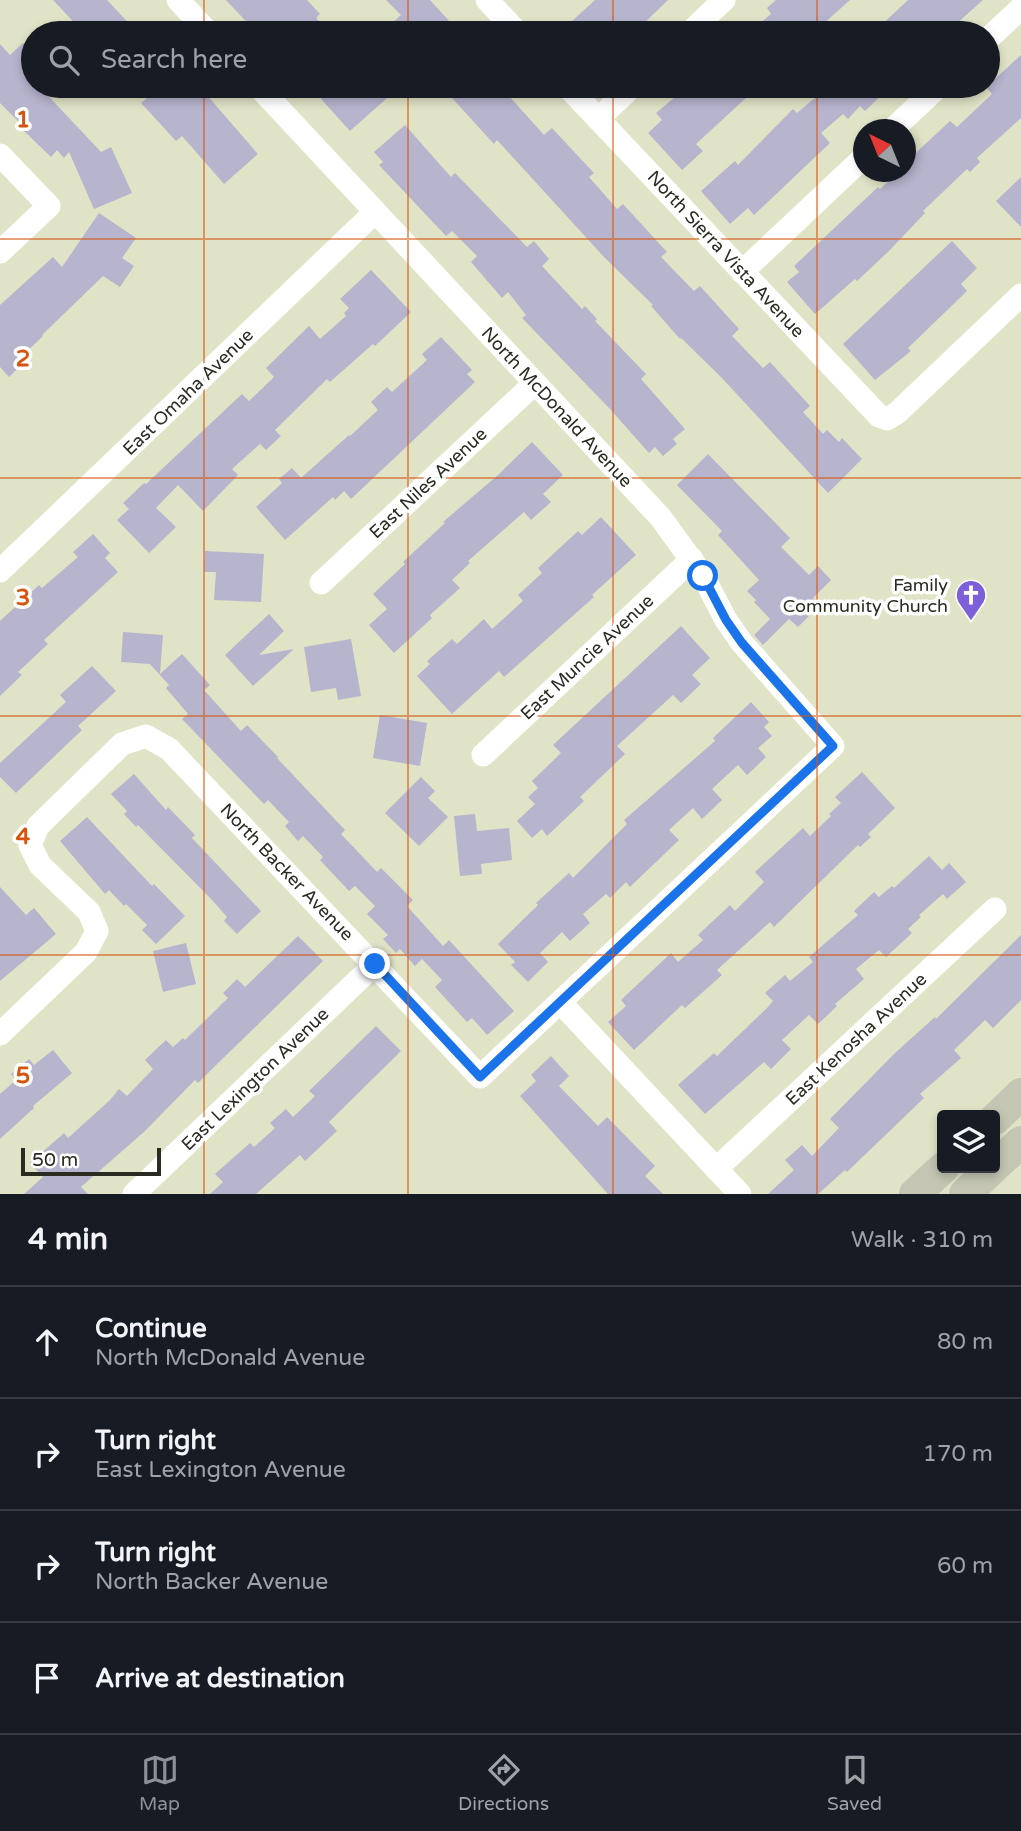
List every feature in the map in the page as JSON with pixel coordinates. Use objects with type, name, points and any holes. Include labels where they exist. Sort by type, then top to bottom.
[{"type":"main road","points":[[1000,1114],[1021,1094]]},
{"type":"main road","points":[[1000,1161],[1021,1142]]},
{"type":"main road","points":[[915,1194],[938,1173]]},
{"type":"main road","points":[[965,1194],[988,1173]]},
{"type":"street","points":[[178,0],[198,21]]},
{"type":"street","points":[[487,0],[507,21]]},
{"type":"street","points":[[702,21],[724,0]]},
{"type":"street","points":[[1000,28],[1021,8]]},
{"type":"street","name":"North McDonald Avenue","points":[[269,98],[662,518],[692,559],[742,643],[833,746],[560,1002]]},
{"type":"street","name":"North Sierra Vista Avenue","points":[[578,98],[879,416],[887,419],[897,413],[1021,295]]},
{"type":"street","points":[[598,119],[621,98]]},
{"type":"street","points":[[904,119],[926,98]]},
{"type":"street","points":[[0,155],[49,206],[0,252]]},
{"type":"street","points":[[742,272],[853,167]]},
{"type":"street","name":"East Omaha Avenue","points":[[0,571],[375,212]]},
{"type":"street","name":"East Niles Avenue","points":[[321,583],[535,383]]},
{"type":"street","name":"East Muncie Avenue","points":[[483,755],[692,559]]},
{"type":"street","name":"North Backer Avenue","points":[[0,1034],[86,952],[97,931],[89,912],[40,865],[30,845],[38,827],[122,744],[146,736],[169,749],[480,1077],[560,1002]]},
{"type":"street","name":"East Kenosha Avenue","points":[[716,1169],[995,909]]},
{"type":"street","name":"East Lexington Avenue","points":[[134,1194],[375,964]]},
{"type":"street","points":[[560,1002],[740,1194]]},
{"type":"building","points":[[53,0],[107,0],[127,21],[73,21]]},
{"type":"building","points":[[226,0],[307,0],[320,14],[316,18],[319,21],[246,21]]},
{"type":"building","points":[[386,0],[430,0],[449,21],[394,21],[401,15]]},
{"type":"building","points":[[595,0],[668,0],[646,21],[572,21]]},
{"type":"building","points":[[776,0],[850,0],[827,21],[763,21],[771,14],[767,8]]},
{"type":"building","points":[[908,0],[983,0],[959,21],[886,21]]},
{"type":"building","points":[[0,44],[10,55],[21,45],[21,98],[50,98],[101,152],[111,147],[132,193],[94,209],[69,152],[64,158],[57,150],[51,157],[22,129],[24,127],[0,103]]},
{"type":"building","points":[[1021,55],[1021,118],[977,158],[980,162],[970,172],[967,169],[923,211],[925,213],[889,251],[815,314],[787,282],[799,272],[794,266],[878,187],[880,189],[887,182],[916,182],[916,153],[950,121],[957,127],[988,98],[1000,98],[1000,74]]},
{"type":"building","points":[[147,98],[209,98],[258,154],[224,184],[182,136],[176,141],[141,103]]},
{"type":"building","points":[[322,98],[387,98],[350,131]]},
{"type":"building","points":[[452,98],[511,98],[544,135],[552,128],[594,173],[589,177],[617,209],[623,204],[667,252],[661,257],[694,291],[700,286],[739,329],[732,336],[763,368],[770,362],[810,406],[803,412],[823,434],[827,430],[839,442],[842,438],[862,459],[828,493],[721,377],[680,339],[651,306],[653,305],[604,257],[497,140],[494,144]]},
{"type":"building","points":[[674,98],[746,98],[696,144],[703,151],[682,170],[648,133],[662,120],[656,113]]},
{"type":"building","points":[[815,98],[879,98],[865,111],[860,106],[848,119],[843,114],[821,133],[830,143],[754,215],[748,208],[730,224],[701,191],[735,161],[738,165],[793,109],[797,113]]},
{"type":"building","points":[[405,125],[451,177],[455,173],[527,247],[534,241],[549,259],[542,266],[582,309],[585,306],[597,319],[595,321],[646,374],[641,379],[685,429],[673,439],[677,444],[663,456],[655,447],[649,453],[522,318],[526,315],[508,292],[502,298],[471,262],[477,256],[452,231],[446,236],[379,165],[383,162],[374,152]]},
{"type":"building","points":[[1021,177],[1021,227],[996,201]]},
{"type":"building","points":[[99,213],[136,238],[122,258],[134,266],[120,287],[103,276],[22,356],[26,360],[9,377],[0,367],[0,305],[53,257],[62,267]]},
{"type":"building","points":[[952,241],[977,268],[961,284],[967,291],[908,348],[911,351],[875,380],[843,344]]},
{"type":"building","points":[[371,270],[411,312],[375,346],[373,344],[330,382],[327,379],[275,430],[281,436],[266,450],[260,444],[232,469],[238,475],[203,511],[178,485],[156,508],[176,527],[149,553],[117,520],[129,509],[123,503],[242,394],[249,401],[274,377],[266,368],[309,326],[320,339],[346,316],[344,313],[349,308],[340,299]]},
{"type":"building","points":[[441,337],[472,370],[467,374],[475,382],[351,499],[344,491],[335,500],[333,497],[285,540],[256,507],[282,483],[279,479],[292,468],[301,478],[350,436],[378,410],[371,402],[387,387],[392,392],[427,360],[422,354]]},
{"type":"building","points":[[532,442],[563,475],[543,494],[551,502],[531,520],[524,512],[468,561],[470,563],[452,580],[460,588],[394,653],[369,625],[387,609],[373,594],[445,523],[443,522]]},
{"type":"building","points":[[708,454],[790,538],[781,547],[809,575],[818,566],[831,580],[813,598],[820,605],[798,627],[789,619],[763,645],[754,635],[770,619],[747,591],[759,580],[718,535],[722,531],[677,485]]},
{"type":"building","points":[[601,517],[636,555],[592,595],[594,597],[504,677],[499,671],[452,714],[417,676],[430,664],[427,661],[452,639],[457,644],[484,619],[492,629],[523,601],[518,595],[542,573],[538,568],[578,531],[582,535]]},
{"type":"building","points":[[93,534],[110,553],[105,558],[118,572],[44,640],[48,644],[18,672],[22,675],[0,696],[0,621],[39,585],[42,588],[78,557],[73,552]]},
{"type":"building","points":[[205,551],[264,554],[261,602],[214,600],[216,572],[204,572]]},
{"type":"building","points":[[269,614],[284,631],[259,655],[294,649],[253,686],[225,655]]},
{"type":"building","points":[[681,626],[710,658],[692,675],[701,684],[681,703],[673,695],[617,746],[625,754],[580,797],[584,801],[547,836],[542,829],[532,838],[517,821],[535,804],[528,797],[538,788],[532,781],[561,753],[553,745]]},
{"type":"building","points":[[123,632],[163,635],[160,674],[182,654],[210,685],[204,690],[241,731],[247,725],[345,830],[341,834],[377,872],[381,868],[413,900],[407,906],[443,946],[449,940],[514,1011],[487,1035],[472,1018],[467,1022],[435,987],[442,980],[422,959],[415,966],[400,949],[396,953],[383,939],[388,935],[367,914],[375,906],[355,886],[349,891],[320,860],[323,857],[303,836],[298,841],[285,826],[289,822],[268,800],[264,804],[182,719],[188,714],[166,688],[169,685],[150,664],[121,662]]},
{"type":"building","points":[[351,639],[361,696],[338,700],[336,688],[311,692],[304,647]]},
{"type":"building","points":[[92,666],[116,691],[78,726],[82,730],[16,793],[0,777],[0,763],[66,702],[60,695]]},
{"type":"building","points":[[751,702],[769,722],[764,727],[772,736],[758,748],[766,757],[747,775],[738,765],[712,789],[722,800],[702,819],[693,808],[669,830],[679,840],[630,887],[626,882],[610,898],[606,894],[583,914],[590,923],[570,941],[562,932],[540,953],[548,962],[528,982],[511,965],[515,962],[498,944],[538,905],[536,903],[569,873],[573,878],[627,824],[624,820],[715,741],[713,738]]},
{"type":"building","points":[[380,715],[427,723],[420,766],[373,758]]},
{"type":"building","points":[[862,772],[895,808],[868,834],[871,837],[860,847],[858,845],[774,927],[770,922],[717,970],[722,975],[685,1008],[682,1005],[634,1050],[608,1022],[626,1006],[621,1000],[671,953],[678,962],[703,940],[698,935],[730,905],[735,911],[764,882],[755,872],[803,828],[810,836],[841,803],[835,797]]},
{"type":"building","points":[[134,774],[166,810],[168,807],[195,835],[192,838],[261,911],[237,934],[224,921],[227,917],[212,900],[138,825],[136,827],[124,814],[127,811],[111,794]]},
{"type":"building","points":[[421,777],[435,791],[428,798],[448,817],[419,846],[385,813]]},
{"type":"building","points":[[475,814],[477,831],[509,828],[512,860],[481,864],[482,874],[460,876],[454,816]]},
{"type":"building","points":[[87,817],[152,886],[154,884],[185,916],[156,944],[142,930],[147,925],[109,890],[105,894],[60,841]]},
{"type":"building","points":[[929,856],[942,870],[949,863],[966,882],[947,899],[943,894],[919,915],[921,917],[908,929],[912,933],[886,957],[879,950],[856,969],[864,979],[835,1004],[837,1006],[818,1024],[809,1015],[782,1040],[791,1049],[771,1069],[764,1062],[705,1114],[678,1085],[714,1053],[717,1056],[767,1008],[773,1001],[765,993],[785,975],[790,981],[813,962],[809,957],[858,915],[854,911],[874,892],[879,897],[892,886],[894,888]]},
{"type":"building","points":[[0,887],[26,915],[34,908],[56,934],[0,981]]},
{"type":"building","points":[[1021,935],[1021,1000],[993,1028],[985,1020],[954,1050],[961,1058],[920,1094],[924,1098],[847,1172],[845,1170],[818,1194],[768,1194],[794,1170],[785,1160],[802,1145],[812,1156],[839,1128],[830,1119],[895,1053],[935,1017],[936,1019]]},
{"type":"building","points":[[298,936],[323,961],[198,1083],[195,1080],[145,1131],[81,1187],[88,1194],[24,1194],[43,1177],[30,1163],[64,1133],[68,1138],[119,1089],[127,1096],[153,1069],[145,1060],[166,1040],[173,1047],[183,1038],[185,1040],[228,998],[223,993],[237,979],[245,987]]},
{"type":"building","points":[[186,943],[196,984],[163,992],[153,951]]},
{"type":"building","points":[[376,1026],[401,1051],[329,1122],[337,1131],[305,1161],[300,1155],[256,1194],[210,1194],[223,1182],[215,1174],[250,1143],[254,1147],[275,1128],[270,1123],[286,1109],[293,1117],[315,1096],[309,1091]]},
{"type":"building","points":[[53,1050],[72,1073],[0,1139],[0,1094],[16,1080],[11,1074],[29,1059],[34,1065]]},
{"type":"building","points":[[551,1056],[569,1076],[559,1086],[598,1126],[607,1117],[655,1166],[645,1176],[663,1194],[608,1194],[520,1096],[536,1081],[531,1075]]},
{"type":"place","name":"Family Community Church","points":[[971,622]]},
{"type":"route","points":[[375,964],[480,1077],[833,746],[742,643],[726,620],[703,576]]}]
